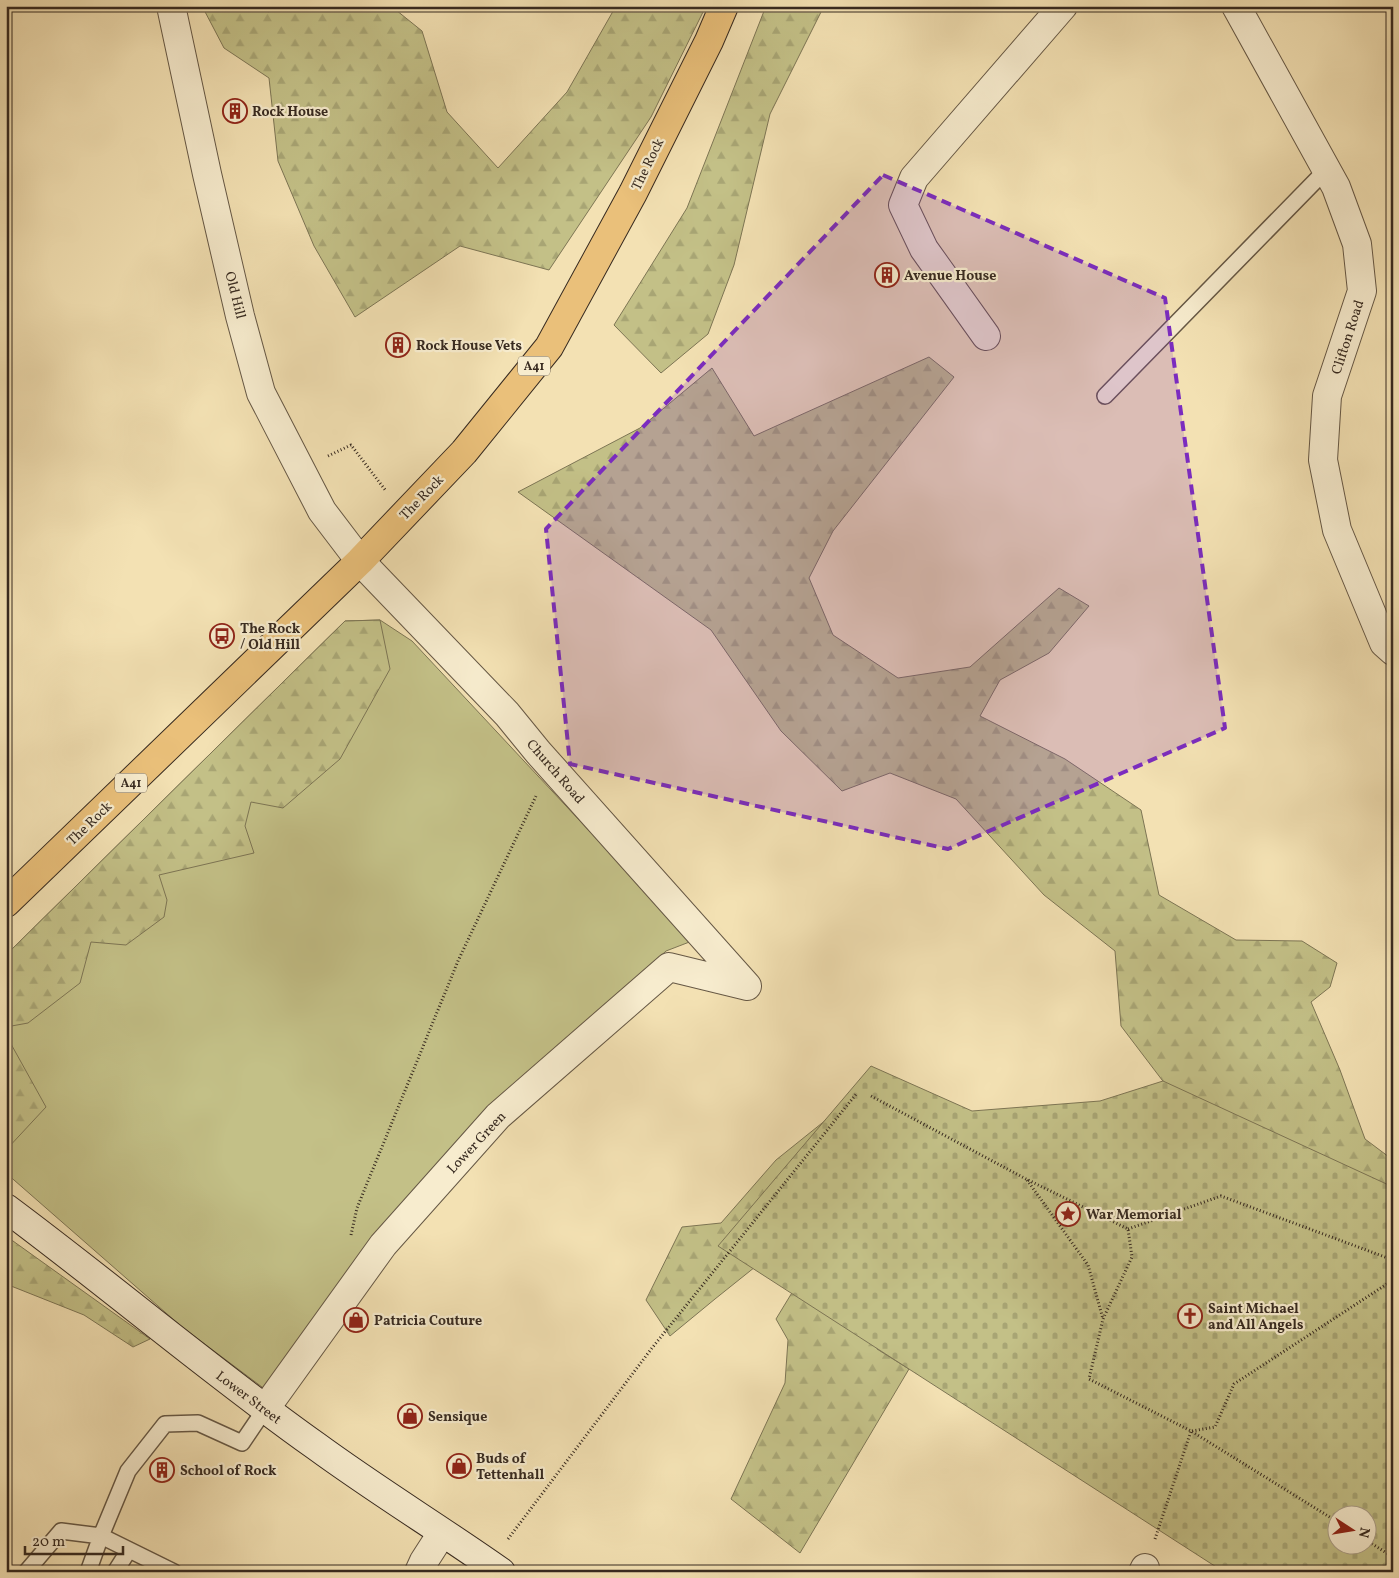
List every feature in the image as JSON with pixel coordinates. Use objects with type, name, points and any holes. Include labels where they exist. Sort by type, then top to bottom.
[{"type":"highway","name":"The Rock","points":[[6,903],[360,561],[464,452],[549,347],[633,193],[709,41],[724,6]]},
{"type":"street","name":"Old Hill","points":[[171,6],[213,202],[240,316],[261,392],[322,512],[360,561]]},
{"type":"street","points":[[986,336],[924,249],[903,205],[914,178],[1063,6]]},
{"type":"street","name":"Clifton Road","points":[[1236,6],[1327,169],[1336,187],[1357,244],[1362,290],[1327,396],[1322,460],[1336,530],[1384,643],[1393,651]]},
{"type":"street","name":"Church Road","points":[[360,561],[507,714],[538,752],[747,986]]},
{"type":"street","name":"Lower Green","points":[[265,1409],[383,1246],[498,1116],[669,967],[747,986]]},
{"type":"street","name":"Lower Street","points":[[6,1208],[199,1359],[316,1447],[495,1568]]},
{"type":"street","points":[[419,1572],[442,1533]]},
{"type":"lane","points":[[1105,396],[1327,169]]},
{"type":"lane","points":[[88,1572],[128,1471],[165,1424],[198,1424],[242,1443],[265,1409]]},
{"type":"lane","points":[[26,1572],[61,1531],[101,1536],[174,1572]]},
{"type":"lane","points":[[115,1572],[129,1550]]},
{"type":"path","points":[[325,458],[351,445],[389,494]]},
{"type":"path","points":[[351,1236],[357,1208],[458,962],[536,795]]},
{"type":"path","points":[[495,1568],[652,1348],[857,1093]]},
{"type":"path","points":[[871,1096],[1026,1179],[1128,1229],[1221,1196],[1393,1260]]},
{"type":"path","points":[[1026,1179],[1088,1265],[1103,1319]]},
{"type":"path","points":[[1128,1229],[1132,1257],[1103,1319],[1089,1379],[1191,1431],[1326,1516]]},
{"type":"path","points":[[1191,1431],[1215,1427],[1234,1384],[1393,1280]]},
{"type":"path","points":[[1144,1570],[1191,1431]]},
{"type":"path","points":[[1376,1546],[1393,1557]]},
{"type":"highlighted area","points":[[883,175],[1165,298],[1225,728],[948,849],[570,764],[546,529]]},
{"type":"green space","points":[[202,6],[266,6],[268,12],[281,6],[391,6],[422,31],[447,112],[498,168],[567,92],[616,6],[706,6],[651,117],[549,270],[460,246],[355,317],[314,246],[278,161],[269,78],[224,48]]},
{"type":"green space","points":[[766,6],[824,6],[770,114],[734,265],[708,334],[661,373],[614,325],[687,208]]},
{"type":"green space","points":[[929,357],[954,377],[833,531],[809,578],[833,635],[898,678],[970,667],[1059,588],[1089,606],[1049,653],[1000,680],[980,716],[1065,759],[1141,810],[1159,895],[1236,940],[1302,941],[1337,963],[1330,987],[1311,1002],[1340,1070],[1365,1139],[1393,1160],[1393,1229],[1213,1147],[1121,1026],[1115,951],[1044,895],[956,799],[890,773],[842,791],[781,731],[711,630],[518,492],[640,428],[712,368],[754,436]]},
{"type":"green space","points":[[380,620],[412,641],[692,941],[666,951],[485,1117],[270,1393],[182,1327],[6,1173],[6,955],[345,621]]},
{"type":"green space","points":[[380,620],[390,669],[340,759],[283,808],[251,802],[245,826],[254,853],[159,875],[167,900],[164,917],[126,945],[91,942],[80,983],[28,1023],[6,1027],[6,955],[345,621]]},
{"type":"green space","points":[[6,1035],[46,1107],[6,1150]]},
{"type":"green space","points":[[871,1066],[972,1111],[1100,1101],[1163,1081],[1393,1187],[1393,1572],[1224,1572],[718,1246]]},
{"type":"green space","points":[[842,1107],[815,1219],[670,1336],[646,1300],[682,1227],[721,1223],[776,1160]]},
{"type":"green space","points":[[6,1236],[150,1339],[133,1347],[84,1315],[6,1284]]},
{"type":"green space","points":[[793,1291],[872,1309],[877,1349],[909,1369],[800,1553],[731,1499],[785,1383],[788,1340],[776,1319]]},
{"type":"place","name":"Rock House","points":[[235,111]]},
{"type":"place","name":"Avenue House","points":[[887,275]]},
{"type":"place","name":"Rock House Vets","points":[[398,345]]},
{"type":"place","name":"The Rock / Old Hill","points":[[222,636]]},
{"type":"place","name":"War Memorial","points":[[1068,1214]]},
{"type":"place","name":"Saint Michael and All Angels","points":[[1190,1316]]},
{"type":"place","name":"Patricia Couture","points":[[356,1320]]},
{"type":"place","name":"Sensique","points":[[410,1416]]},
{"type":"place","name":"Buds of Tettenhall","points":[[459,1466]]},
{"type":"place","name":"School of Rock","points":[[162,1470]]}]
